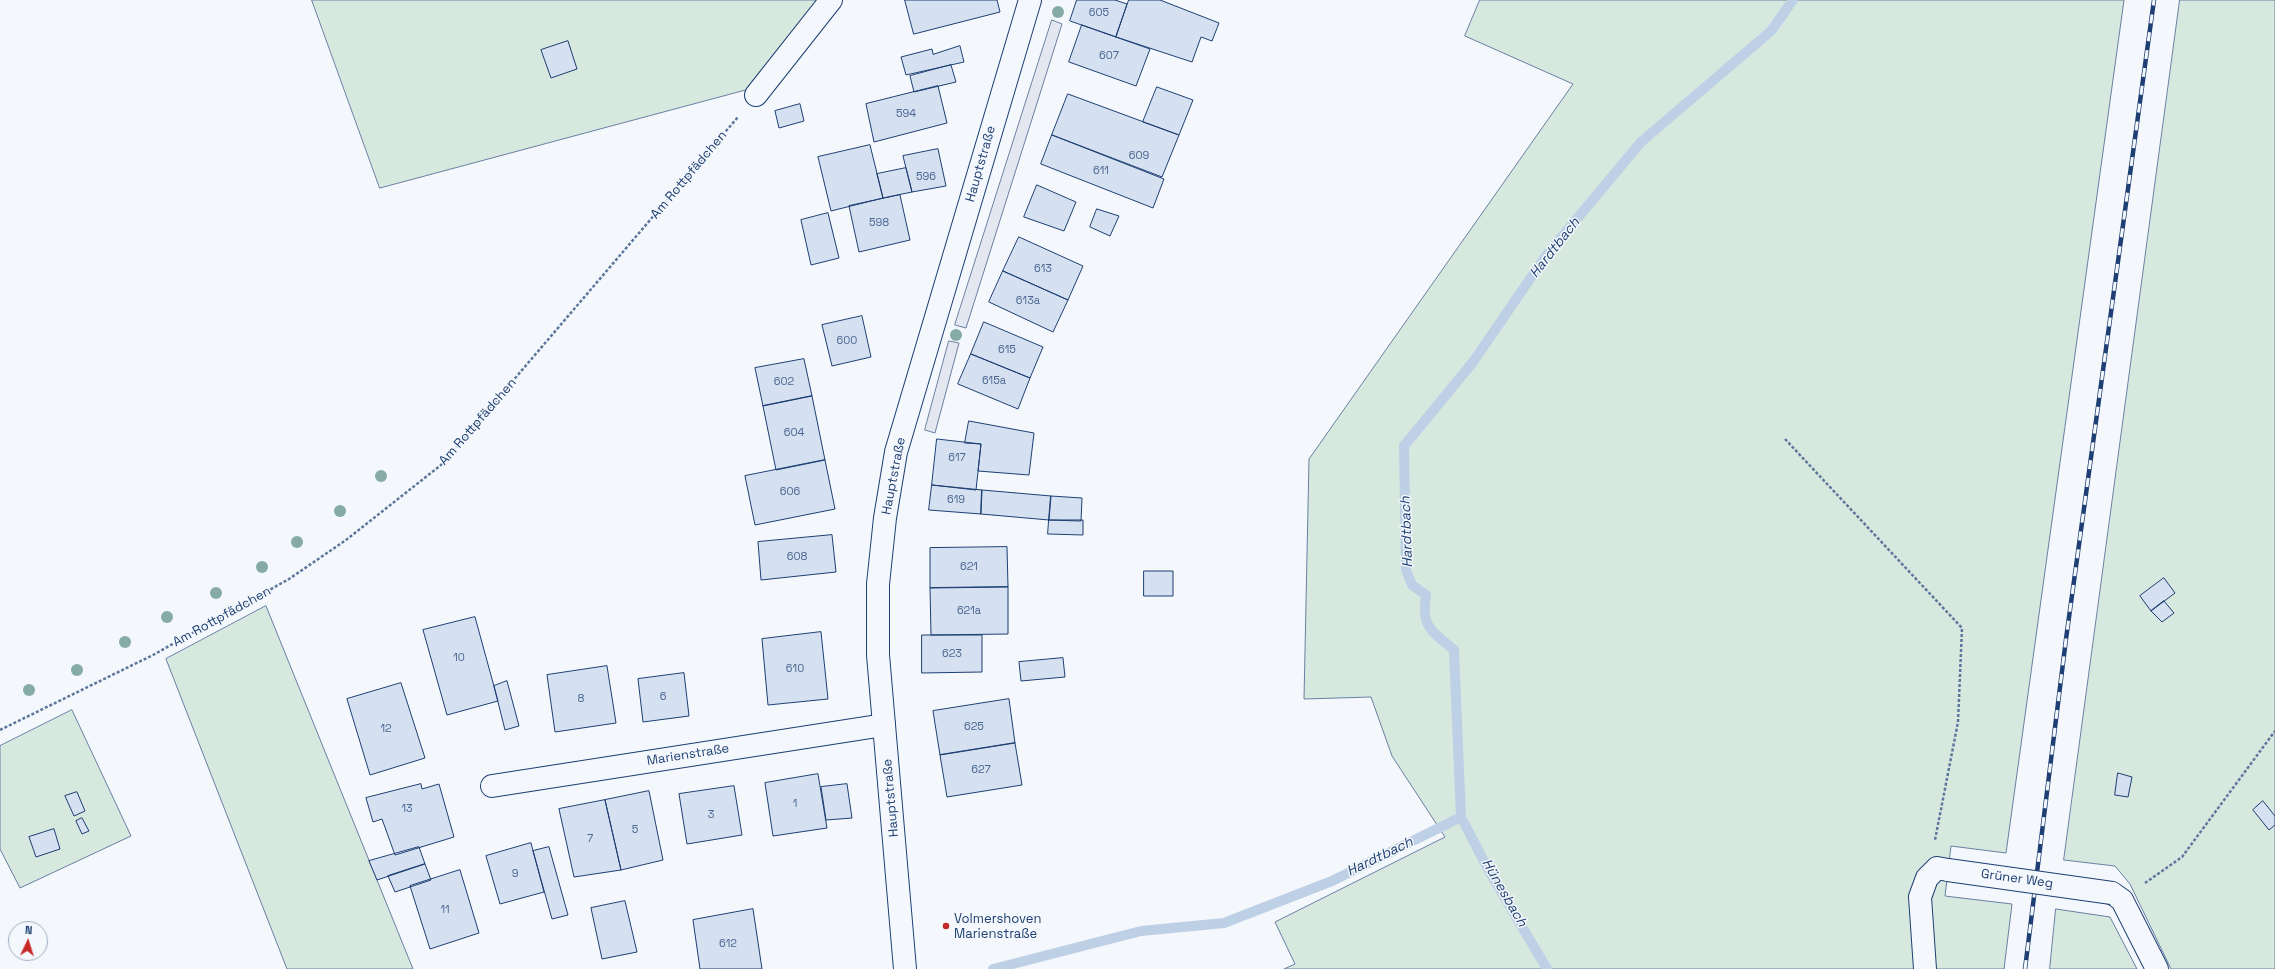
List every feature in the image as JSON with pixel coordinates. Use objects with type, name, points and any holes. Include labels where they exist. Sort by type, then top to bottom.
[{"type":"main road","points":[[756,96],[831,0]]},
{"type":"main road","name":"Hauptstraße","points":[[905,969],[878,655],[878,584],[885,518],[896,452],[1030,0]]},
{"type":"main road","name":"Marienstraße","points":[[492,786],[884,725]]},
{"type":"main road","points":[[1925,969],[1920,897],[1927,878],[1942,869]]},
{"type":"main road","name":"Grüner Weg","points":[[1942,869],[2117,896]]},
{"type":"main road","points":[[2117,896],[2157,969]]},
{"type":"path","name":"Am Rottpfädchen","points":[[0,730],[153,655],[289,579],[346,540],[441,465],[756,96]]},
{"type":"path","points":[[1785,439],[1962,628],[1958,722],[1934,842],[1942,869]]},
{"type":"path","points":[[2117,896],[2182,857],[2275,731]]},
{"type":"shaded area","points":[[312,0],[819,0],[753,88],[380,188]]},
{"type":"shaded area","points":[[1480,0],[2124,0],[2006,853],[1951,846],[1945,896],[2012,904],[2004,969],[1284,969],[1295,964],[1275,922],[1445,837],[1392,756],[1371,697],[1304,699],[1309,459],[1573,84],[1465,36]]},
{"type":"shaded area","points":[[2180,0],[2275,0],[2275,969],[2171,969],[2130,884],[2115,866],[2064,860]]},
{"type":"shaded area","points":[[1052,20],[1062,24],[966,328],[955,325]]},
{"type":"shaded area","points":[[949,341],[959,343],[935,433],[925,430]]},
{"type":"shaded area","points":[[266,606],[413,969],[287,969],[166,659]]},
{"type":"shaded area","points":[[72,710],[131,836],[20,888],[0,849],[0,746]]},
{"type":"shaded area","points":[[2056,909],[2110,917],[2137,969],[2050,969]]},
{"type":"building","points":[[905,0],[997,0],[1000,12],[914,34]]},
{"type":"building","points":[[1077,0],[1115,0],[1127,4],[1116,37],[1070,21]]},
{"type":"building","points":[[1129,0],[1160,0],[1219,23],[1212,41],[1201,37],[1192,62],[1116,37]]},
{"type":"building","points":[[1082,25],[1150,49],[1136,86],[1069,62]]},
{"type":"building","points":[[568,41],[577,69],[551,78],[541,50]]},
{"type":"building","points":[[960,46],[964,62],[906,75],[901,57],[932,49],[933,54]]},
{"type":"building","points":[[951,65],[956,82],[914,92],[910,76]]},
{"type":"building","points":[[938,86],[947,123],[874,142],[866,104]]},
{"type":"building","points":[[1157,87],[1193,100],[1179,135],[1143,122]]},
{"type":"building","points":[[1068,94],[1179,135],[1162,177],[1052,135]]},
{"type":"building","points":[[800,104],[804,121],[779,128],[775,111]]},
{"type":"building","points":[[1052,135],[1164,179],[1153,208],[1041,164]]},
{"type":"building","points":[[870,145],[883,198],[831,211],[818,157]]},
{"type":"building","points":[[938,149],[946,186],[912,192],[903,156]]},
{"type":"building","points":[[906,168],[912,192],[883,198],[877,174]]},
{"type":"building","points":[[1037,185],[1076,202],[1064,231],[1024,217]]},
{"type":"building","points":[[900,195],[910,240],[859,252],[849,206]]},
{"type":"building","points":[[1097,209],[1119,216],[1110,236],[1090,227]]},
{"type":"building","points":[[828,213],[839,258],[811,265],[801,220]]},
{"type":"building","points":[[1019,237],[1083,266],[1068,300],[1003,271]]},
{"type":"building","points":[[1003,271],[1068,300],[1053,332],[989,302]]},
{"type":"building","points":[[862,316],[871,357],[832,366],[822,325]]},
{"type":"building","points":[[984,322],[1043,347],[1030,378],[971,354]]},
{"type":"building","points":[[971,354],[1030,378],[1018,409],[958,384]]},
{"type":"building","points":[[804,359],[812,396],[763,406],[755,368]]},
{"type":"building","points":[[812,396],[825,460],[776,470],[763,406]]},
{"type":"building","points":[[969,421],[1034,433],[1029,475],[978,471],[981,444],[965,443]]},
{"type":"building","points":[[937,439],[981,444],[976,490],[932,485]]},
{"type":"building","points":[[825,460],[835,509],[755,525],[745,476]]},
{"type":"building","points":[[932,485],[982,490],[981,514],[929,510]]},
{"type":"building","points":[[982,490],[1051,496],[1049,520],[981,514]]},
{"type":"building","points":[[1051,496],[1082,498],[1081,521],[1049,520]]},
{"type":"building","points":[[1049,520],[1083,520],[1083,535],[1048,534]]},
{"type":"building","points":[[832,535],[836,572],[761,580],[758,542]]},
{"type":"building","points":[[1007,547],[1008,587],[930,588],[930,548]]},
{"type":"building","points":[[1144,571],[1173,571],[1173,596],[1144,596]]},
{"type":"building","points":[[2164,578],[2175,593],[2151,611],[2140,596]]},
{"type":"building","points":[[1008,587],[1008,634],[931,635],[930,588]]},
{"type":"building","points":[[2164,601],[2174,613],[2162,622],[2151,611]]},
{"type":"building","points":[[475,617],[498,701],[447,715],[423,630]]},
{"type":"building","points":[[821,632],[828,699],[768,705],[762,639]]},
{"type":"building","points":[[922,635],[982,635],[982,672],[922,673]]},
{"type":"building","points":[[1063,658],[1065,677],[1021,681],[1019,662]]},
{"type":"building","points":[[607,666],[616,723],[555,732],[547,675]]},
{"type":"building","points":[[684,673],[689,716],[643,722],[638,679]]},
{"type":"building","points":[[507,681],[519,726],[505,730],[494,686]]},
{"type":"building","points":[[401,683],[425,758],[370,775],[347,699]]},
{"type":"building","points":[[1009,699],[1015,743],[940,755],[933,711]]},
{"type":"building","points":[[1015,743],[1022,785],[947,797],[940,755]]},
{"type":"building","points":[[2118,773],[2132,777],[2128,797],[2115,795]]},
{"type":"building","points":[[818,774],[827,828],[773,836],[765,783]]},
{"type":"building","points":[[421,784],[422,789],[439,784],[454,837],[395,855],[382,819],[373,822],[366,798]]},
{"type":"building","points":[[847,784],[852,818],[826,820],[821,787]]},
{"type":"building","points":[[734,786],[742,835],[687,844],[679,794]]},
{"type":"building","points":[[649,791],[663,860],[621,870],[605,800]]},
{"type":"building","points":[[77,792],[85,811],[74,816],[65,796]]},
{"type":"building","points":[[605,800],[621,870],[574,877],[559,809]]},
{"type":"building","points":[[2263,801],[2275,816],[2275,825],[2269,830],[2253,810]]},
{"type":"building","points":[[82,818],[89,831],[82,834],[76,821]]},
{"type":"building","points":[[54,829],[60,849],[36,857],[29,837]]},
{"type":"building","points":[[531,843],[544,892],[500,904],[486,856]]},
{"type":"building","points":[[419,847],[425,864],[377,880],[369,861]]},
{"type":"building","points":[[549,847],[568,915],[552,919],[533,851]]},
{"type":"building","points":[[425,864],[431,880],[395,892],[388,876]]},
{"type":"building","points":[[460,870],[479,933],[430,949],[410,886]]},
{"type":"building","points":[[625,901],[637,952],[602,959],[591,908]]},
{"type":"building","points":[[753,909],[762,969],[700,969],[693,920]]},
{"type":"waterway","name":"Hardtbach","points":[[993,969],[1141,931],[1224,923],[1332,881],[1461,817],[1454,650],[1439,638],[1430,627],[1425,615],[1426,595],[1412,585],[1406,570],[1404,446],[1473,362],[1545,257],[1641,142],[1771,31],[1793,0]]},
{"type":"waterway","name":"Hünesbach","points":[[1461,817],[1488,869],[1547,969]]},
{"type":"railway","points":[[2025,969],[2066,639],[2154,0]]},
{"type":"place","name":"Volmershoven Marienstraße","points":[[946,926]]}]
